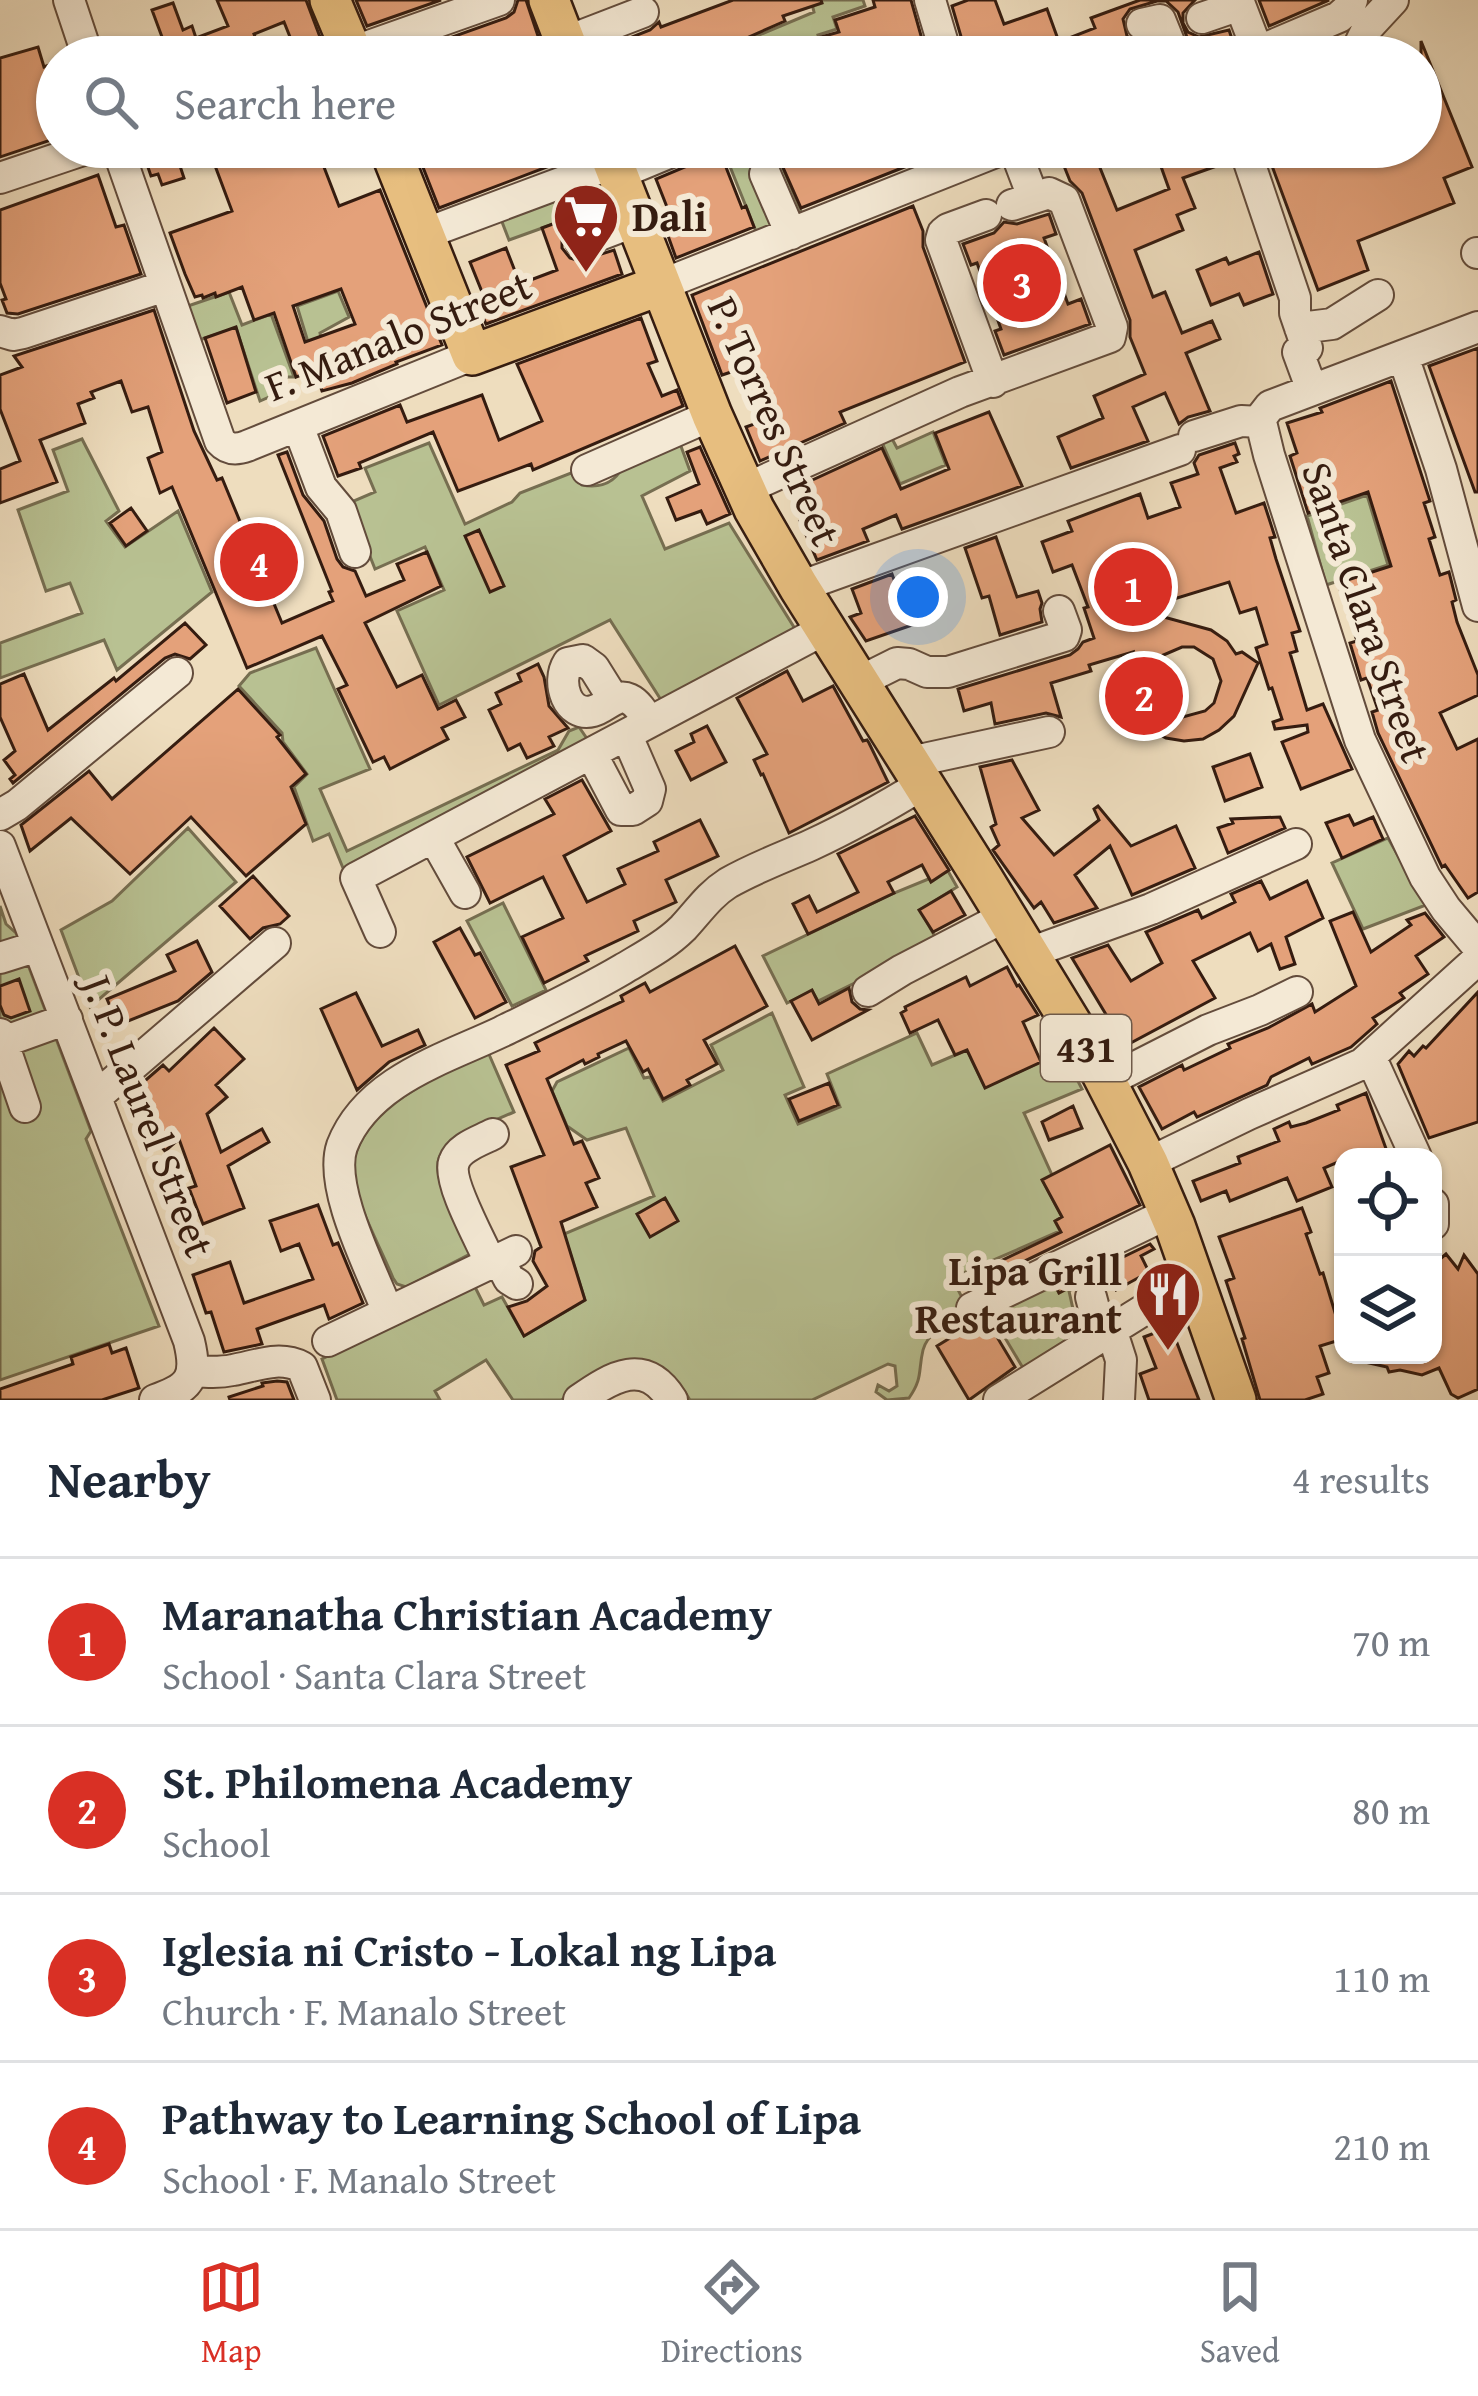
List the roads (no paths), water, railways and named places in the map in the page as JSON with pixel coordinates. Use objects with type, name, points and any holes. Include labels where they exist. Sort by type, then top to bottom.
[{"type":"main road","points":[[330,0],[342,36]]},
{"type":"main road","points":[[549,0],[563,36]]},
{"type":"main road","points":[[397,168],[472,355]]},
{"type":"main road","name":"P. Torres Street","points":[[616,168],[745,489],[799,587],[916,773]]},
{"type":"main road","name":"F. Manalo Street","points":[[472,355],[662,284]]},
{"type":"main road","name":"431","points":[[916,773],[1103,1077],[1148,1162],[1195,1278],[1236,1400]]},
{"type":"street","points":[[69,0],[81,36]]},
{"type":"street","points":[[402,36],[499,0]]},
{"type":"street","points":[[930,0],[941,36]]},
{"type":"street","points":[[1364,36],[1393,0]]},
{"type":"street","points":[[1300,36],[1351,4]]},
{"type":"street","points":[[1202,18],[1240,5],[1258,36]]},
{"type":"street","points":[[596,36],[643,12]]},
{"type":"street","points":[[1142,24],[1160,20],[1166,36]]},
{"type":"street","points":[[0,178],[36,166]]},
{"type":"street","points":[[0,331],[23,333],[165,286],[124,168]]},
{"type":"street","points":[[424,235],[595,168]]},
{"type":"street","name":"F. Manalo Street","points":[[662,284],[953,168]]},
{"type":"street","points":[[995,168],[998,210]]},
{"type":"street","points":[[1251,168],[1295,298],[1299,340],[1312,390]]},
{"type":"street","points":[[941,173],[998,210]]},
{"type":"street","points":[[765,174],[791,234]]},
{"type":"street","points":[[745,489],[960,392],[993,382],[1105,340],[1112,334],[1064,200],[1054,194],[943,233],[941,243],[993,382]]},
{"type":"street","points":[[581,242],[636,221]]},
{"type":"street","name":"F. Manalo Street","points":[[165,286],[220,441],[236,450],[472,355]]},
{"type":"street","points":[[1299,340],[1378,295]]},
{"type":"street","points":[[799,587],[1241,421],[1262,422],[1270,406],[1478,327]]},
{"type":"street","points":[[1403,356],[1464,494],[1478,606]]},
{"type":"street","points":[[587,470],[712,415]]},
{"type":"street","name":"Santa Clara Street","points":[[1262,422],[1360,740],[1425,877],[1478,947]]},
{"type":"street","points":[[298,426],[321,487],[341,512],[355,552]]},
{"type":"street","points":[[859,682],[897,663],[927,672],[948,672],[1064,636],[1059,611]]},
{"type":"street","points":[[380,932],[356,878],[825,629]]},
{"type":"street","points":[[0,815],[177,673]]},
{"type":"street","points":[[592,755],[621,810],[633,810],[647,801],[650,789],[629,699],[614,700]]},
{"type":"street","points":[[387,1310],[339,1187],[342,1148],[365,1111],[406,1076],[636,961],[680,931],[726,884],[836,833],[916,773],[1049,732]]},
{"type":"street","points":[[434,838],[465,893]]},
{"type":"street","points":[[1029,953],[1151,909],[1296,844]]},
{"type":"street","name":"J. P. Laurel Street","points":[[0,846],[189,1340],[192,1371]]},
{"type":"street","points":[[868,991],[1006,916]]},
{"type":"street","points":[[97,1096],[274,943]]},
{"type":"street","points":[[0,958],[38,946]]},
{"type":"street","points":[[1148,1162],[1371,1058],[1478,959]]},
{"type":"street","points":[[1103,1077],[1297,992]]},
{"type":"street","points":[[1103,1077],[1207,1018]]},
{"type":"street","points":[[26,1107],[1,1038],[67,1019]]},
{"type":"street","points":[[1371,1058],[1412,1148]]},
{"type":"street","points":[[493,1134],[463,1149],[454,1160],[453,1171],[458,1190],[502,1257],[509,1279],[517,1284]]},
{"type":"street","points":[[972,1308],[1169,1213]]},
{"type":"street","points":[[328,1341],[502,1257]]},
{"type":"street","points":[[999,1400],[1195,1278]]},
{"type":"street","points":[[1091,1298],[1121,1360],[1119,1400]]},
{"type":"street","points":[[155,1400],[180,1390],[192,1371],[220,1372],[273,1361],[302,1366],[315,1400]]},
{"type":"street","points":[[580,1400],[629,1374],[656,1381],[672,1400]]},
{"type":"place","name":"Dali","points":[[586,275]]},
{"type":"place","name":"Iglesia ni Cristo - Lokal ng Lipa","points":[[1022,283]]},
{"type":"place","name":"Pathway to Learning School of Lipa","points":[[259,562]]},
{"type":"place","name":"Maranatha Christian Academy","points":[[1133,587]]},
{"type":"place","name":"St. Philomena Academy","points":[[1144,696]]},
{"type":"place","name":"Lipa Grill Restaurant","points":[[1168,1353]]}]
